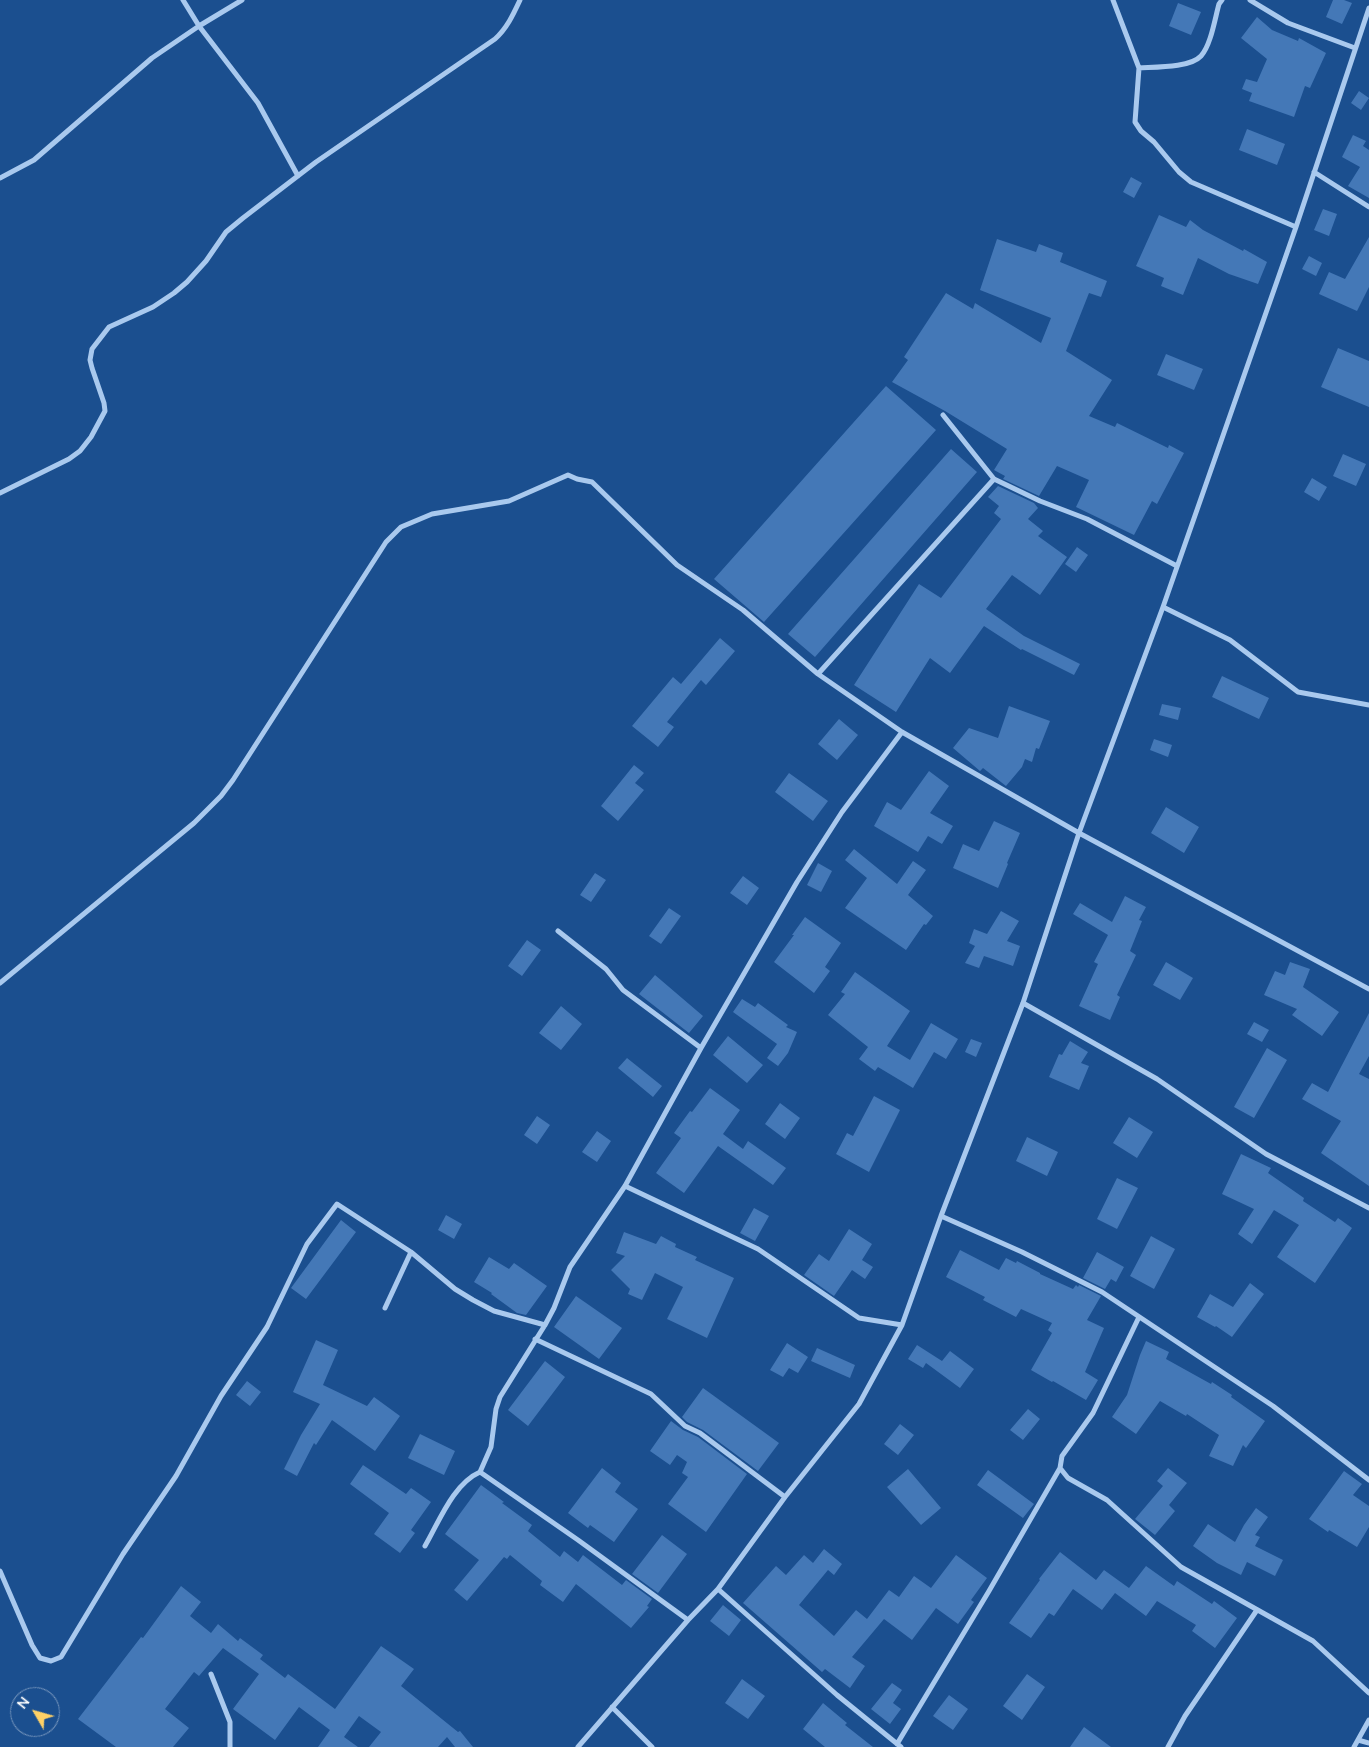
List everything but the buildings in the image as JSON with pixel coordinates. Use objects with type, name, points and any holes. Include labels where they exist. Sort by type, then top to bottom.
[{"type":"street","points":[[183,0],[199,26],[258,103],[298,176]]},
{"type":"street","points":[[0,178],[34,160],[152,58],[242,0]]},
{"type":"street","points":[[0,493],[69,459],[80,451],[90,437],[105,411],[90,360],[92,350],[109,327],[153,307],[174,293],[206,261],[226,232],[298,176],[495,39],[503,31],[520,0]]},
{"type":"street","points":[[1113,0],[1139,68],[1135,122],[1141,131],[1158,146],[1179,172],[1191,182],[1296,227]]},
{"type":"street","points":[[1139,68],[1188,64],[1200,57],[1208,42],[1219,4],[1222,0]]},
{"type":"street","points":[[1250,0],[1288,23],[1355,48]]},
{"type":"street","points":[[578,1747],[688,1620],[718,1589],[785,1497],[859,1404],[902,1325],[941,1216],[1023,1003],[1079,833],[1178,566],[1296,227],[1369,8]]},
{"type":"street","points":[[1314,172],[1369,207]]},
{"type":"street","points":[[942,415],[994,479],[1040,501],[1087,519],[1178,566]]},
{"type":"street","points":[[0,983],[194,823],[221,796],[386,542],[401,527],[432,514],[509,501],[568,475],[592,482],[677,565],[743,610],[818,674],[902,732],[1079,833],[1369,989]]},
{"type":"street","points":[[818,674],[994,479]]},
{"type":"street","points":[[1163,607],[1230,640],[1298,692],[1369,705]]},
{"type":"street","points":[[425,1546],[456,1492],[470,1477],[480,1472],[491,1447],[496,1408],[500,1397],[545,1325],[570,1267],[625,1186],[701,1048],[797,882],[842,812],[902,732]]},
{"type":"street","points":[[558,931],[606,969],[623,990],[701,1048]]},
{"type":"street","points":[[1023,1003],[1157,1079],[1266,1154],[1369,1208]]},
{"type":"street","points":[[625,1186],[758,1249],[859,1318],[902,1325]]},
{"type":"street","points":[[0,1571],[32,1645],[40,1658],[51,1661],[61,1657],[123,1554],[176,1476],[221,1396],[267,1327],[307,1244],[337,1204],[411,1252],[455,1289],[472,1300],[494,1310],[545,1325]]},
{"type":"street","points":[[941,1216],[1022,1252],[1102,1292],[1273,1406],[1369,1480]]},
{"type":"street","points":[[385,1308],[411,1252]]},
{"type":"street","points":[[718,1589],[837,1696],[899,1746],[1060,1468],[1062,1456],[1093,1413],[1139,1317]]},
{"type":"street","points":[[535,1339],[650,1394],[685,1426],[700,1433],[785,1497]]},
{"type":"street","points":[[1060,1468],[1068,1478],[1107,1500],[1181,1567],[1313,1641],[1369,1692]]},
{"type":"street","points":[[480,1472],[688,1620]]},
{"type":"street","points":[[1168,1747],[1186,1716],[1257,1610]]},
{"type":"street","points":[[211,1674],[230,1722],[230,1747]]},
{"type":"street","points":[[612,1707],[652,1747]]},
{"type":"street","points":[[1354,1747],[1369,1720]]},
{"type":"street","points":[[1358,1740],[1369,1743]]}]
